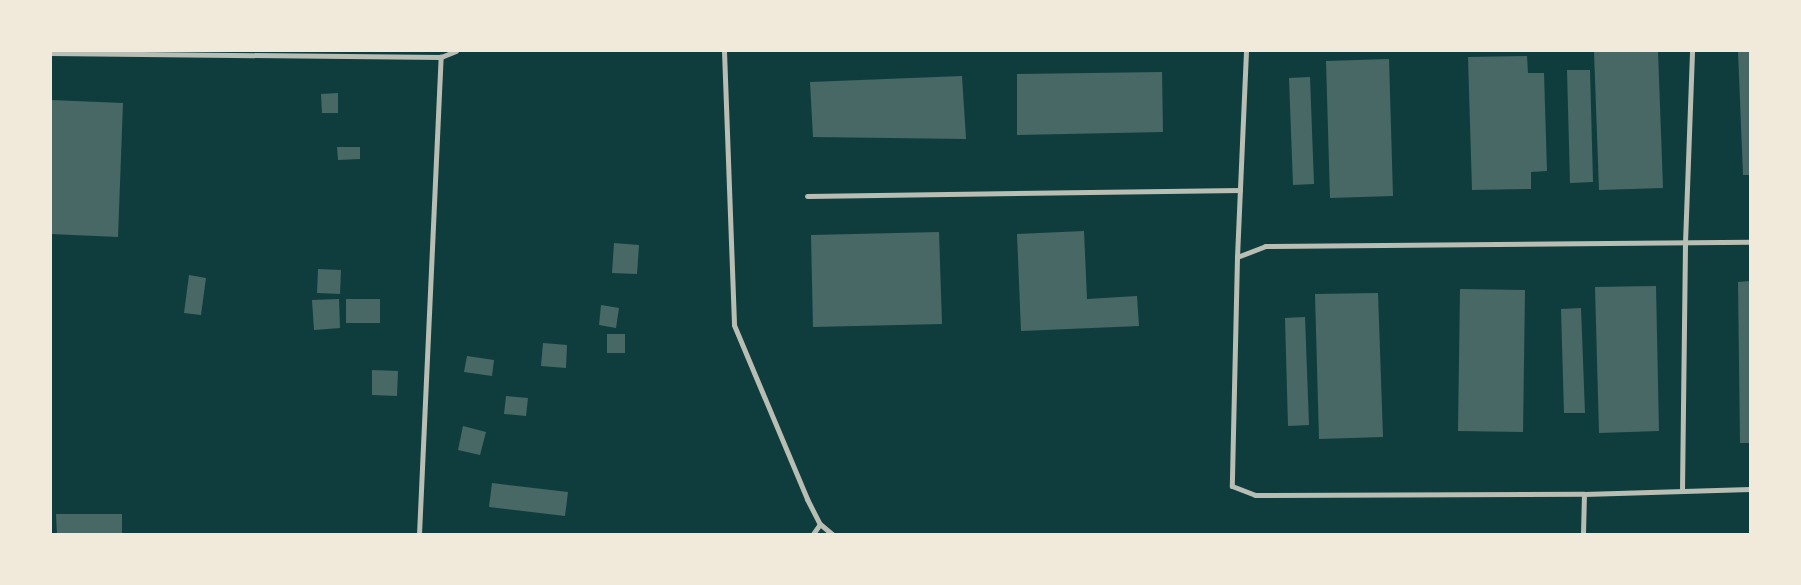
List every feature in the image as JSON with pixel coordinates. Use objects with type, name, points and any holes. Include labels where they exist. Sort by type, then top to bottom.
[{"type":"street","points":[[51,53],[441,57],[456,51]]},
{"type":"street","points":[[724,51],[734,325],[820,524],[832,534]]},
{"type":"street","points":[[1246,51],[1237,257],[1232,486],[1256,495],[1584,494],[1750,489]]},
{"type":"street","points":[[1682,490],[1685,243],[1692,51]]},
{"type":"street","points":[[419,534],[441,57]]},
{"type":"street","points":[[807,196],[1240,190]]},
{"type":"street","points":[[1237,257],[1265,246],[1750,242]]},
{"type":"street","points":[[1583,534],[1584,494]]},
{"type":"street","points":[[812,534],[820,524]]},
{"type":"building","points":[[1594,51],[1658,51],[1663,188],[1599,190]]},
{"type":"building","points":[[1738,51],[1750,51],[1750,175],[1743,175]]},
{"type":"building","points":[[1527,56],[1528,73],[1544,73],[1547,171],[1531,172],[1531,189],[1472,190],[1468,57]]},
{"type":"building","points":[[1389,59],[1393,196],[1330,198],[1326,61]]},
{"type":"building","points":[[1567,70],[1590,70],[1593,182],[1570,183]]},
{"type":"building","points":[[1162,72],[1163,132],[1017,135],[1017,74]]},
{"type":"building","points":[[962,76],[966,139],[813,137],[810,82]]},
{"type":"building","points":[[1310,77],[1314,184],[1293,185],[1289,78]]},
{"type":"building","points":[[338,93],[338,113],[322,113],[321,94]]},
{"type":"building","points":[[51,100],[123,103],[118,237],[51,234]]},
{"type":"building","points":[[337,147],[360,147],[360,159],[338,160]]},
{"type":"building","points":[[1084,231],[1087,299],[1137,296],[1139,326],[1021,331],[1017,234]]},
{"type":"building","points":[[939,232],[942,324],[813,327],[811,235]]},
{"type":"building","points":[[614,243],[639,245],[637,274],[612,273]]},
{"type":"building","points":[[318,269],[341,270],[340,294],[317,293]]},
{"type":"building","points":[[189,275],[206,278],[201,315],[184,313]]},
{"type":"building","points":[[1750,281],[1750,443],[1740,443],[1738,282]]},
{"type":"building","points":[[1656,286],[1659,431],[1599,433],[1595,287]]},
{"type":"building","points":[[1460,289],[1525,290],[1523,432],[1458,431]]},
{"type":"building","points":[[1378,293],[1383,437],[1319,439],[1315,294]]},
{"type":"building","points":[[339,299],[340,328],[314,330],[312,300]]},
{"type":"building","points":[[346,299],[380,299],[380,323],[346,323]]},
{"type":"building","points":[[601,305],[619,308],[616,328],[599,325]]},
{"type":"building","points":[[1581,308],[1585,413],[1564,413],[1561,309]]},
{"type":"building","points":[[1305,317],[1309,425],[1288,426],[1285,318]]},
{"type":"building","points":[[607,334],[625,334],[625,353],[607,353]]},
{"type":"building","points":[[543,343],[567,345],[566,368],[541,366]]},
{"type":"building","points":[[467,356],[494,360],[492,376],[464,372]]},
{"type":"building","points":[[372,370],[398,371],[397,396],[372,395]]},
{"type":"building","points":[[506,396],[528,398],[526,416],[504,414]]},
{"type":"building","points":[[463,426],[486,432],[480,455],[458,450]]},
{"type":"building","points":[[492,483],[568,492],[565,516],[489,507]]},
{"type":"building","points":[[56,514],[122,514],[122,534],[57,534]]}]
